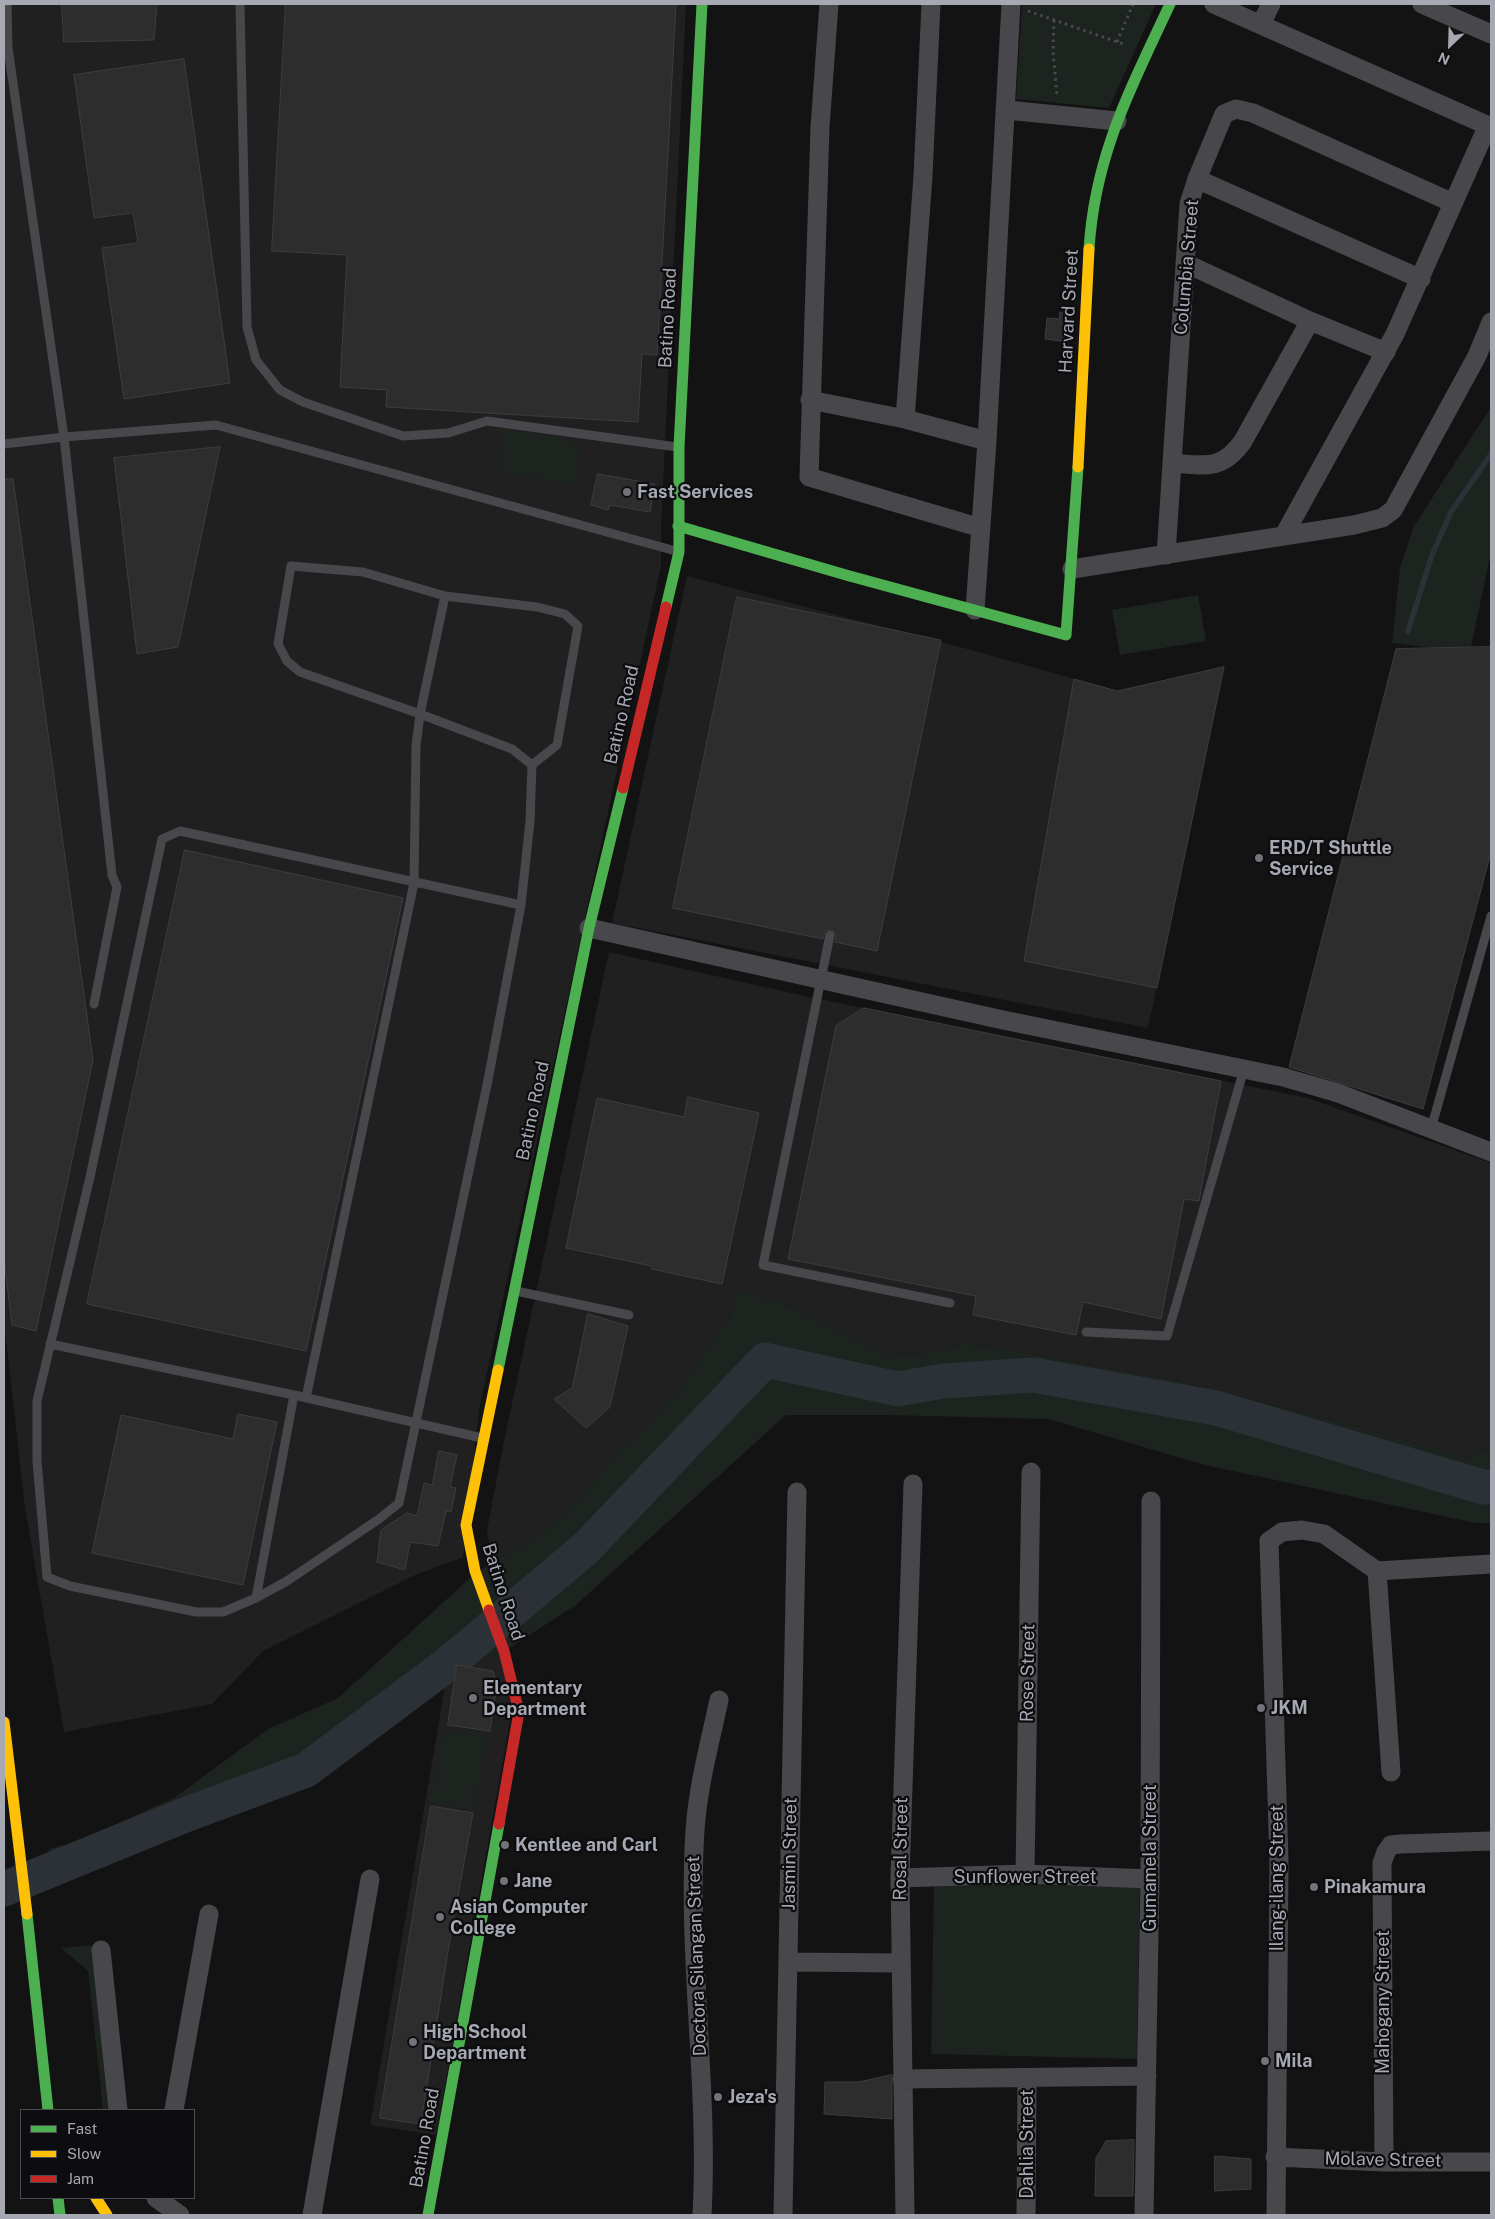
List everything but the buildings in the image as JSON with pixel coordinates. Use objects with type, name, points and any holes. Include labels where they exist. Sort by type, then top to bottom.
[{"type":"main road","name":"Batino Road","points":[[428,2215],[519,1712],[504,1651],[475,1571],[466,1525],[589,928],[679,552],[679,448],[702,4]]},
{"type":"main road","name":"Harvard Street","points":[[976,610],[1066,635],[1097,187],[1104,158],[1117,121],[1170,4]]},
{"type":"main road","points":[[678,526],[846,575],[976,610]]},
{"type":"main road","points":[[4,1722],[14,1793],[48,2109]]},
{"type":"main road","points":[[39,2027],[56,2067]]},
{"type":"main road","points":[[58,2199],[60,2215]]},
{"type":"main road","points":[[97,2199],[107,2215]]},
{"type":"street","points":[[829,4],[820,127],[809,477],[981,528]]},
{"type":"street","points":[[905,419],[923,176],[931,4]]},
{"type":"street","points":[[976,610],[1007,110],[1011,4]]},
{"type":"street","points":[[1214,4],[1490,126],[1386,352],[1284,535]]},
{"type":"street","points":[[1261,24],[1271,4]]},
{"type":"street","points":[[1422,4],[1447,9],[1491,34]]},
{"type":"street","points":[[1007,110],[1117,121]]},
{"type":"street","name":"Columbia Street","points":[[1166,555],[1189,204],[1197,179],[1224,114],[1236,110],[1254,113],[1453,203]]},
{"type":"street","points":[[1197,179],[1421,279]]},
{"type":"street","points":[[1185,263],[1310,321],[1386,352]]},
{"type":"street","points":[[1173,463],[1204,466],[1223,462],[1233,455],[1243,441],[1310,321]]},
{"type":"street","points":[[1072,568],[1354,525],[1382,518],[1393,510],[1477,356],[1491,322]]},
{"type":"street","points":[[810,400],[905,419],[987,441]]},
{"type":"street","points":[[589,928],[1283,1077],[1338,1094],[1491,1152]]},
{"type":"street","name":"Rose Street","points":[[1025,1874],[1031,1472]]},
{"type":"street","name":"Rosal Street","points":[[904,2215],[900,1878],[913,1484]]},
{"type":"street","name":"Jasmin Street","points":[[783,2215],[797,1492]]},
{"type":"street","name":"Gumamela Street","points":[[1144,2215],[1150,1880],[1150,1500]]},
{"type":"street","name":"Ilang-ilang Street","points":[[1276,2215],[1279,1861],[1270,1541],[1282,1532],[1302,1530],[1324,1534],[1376,1571]]},
{"type":"street","points":[[1391,1772],[1376,1571],[1491,1564]]},
{"type":"street","name":"Doctora Silangan Street","points":[[702,2215],[703,2155],[694,1878],[695,1830],[701,1783],[719,1700]]},
{"type":"street","name":"Mahogany Street","points":[[1384,2162],[1382,1863],[1391,1845],[1491,1840]]},
{"type":"street","name":"Sunflower Street","points":[[900,1878],[1025,1874],[1150,1880]]},
{"type":"street","points":[[312,2215],[370,1879]]},
{"type":"street","points":[[174,2109],[210,1914]]},
{"type":"street","points":[[101,1950],[118,2109]]},
{"type":"street","points":[[788,1962],[901,1964]]},
{"type":"street","points":[[1027,2079],[1146,2076]]},
{"type":"street","name":"Dahlia Street","points":[[902,2079],[1027,2079],[1026,2215]]},
{"type":"street","name":"Molave Street","points":[[1276,2157],[1384,2162],[1491,2162]]},
{"type":"street","points":[[158,2199],[180,2215]]},
{"type":"lane","points":[[7,4],[8,48],[64,437],[112,875],[117,887],[94,1004]]},
{"type":"lane","points":[[240,4],[247,327],[256,360],[280,390],[303,402],[403,436],[448,433],[486,421],[679,448]]},
{"type":"lane","points":[[4,444],[64,437],[216,425],[679,552]]},
{"type":"lane","points":[[291,566],[363,572],[445,596],[537,607],[566,614],[578,626],[557,745],[532,764],[512,749],[300,672],[287,661],[278,644],[291,566]]},
{"type":"lane","points":[[306,1398],[414,883],[416,746],[420,714],[445,596]]},
{"type":"lane","points":[[521,905],[180,831],[162,839],[90,1177],[36,1402],[37,1461],[47,1577],[70,1586],[196,1612],[223,1612],[287,1582],[379,1520],[398,1503],[488,1080],[521,905],[530,821],[532,764]]},
{"type":"lane","points":[[1431,1129],[1491,916]]},
{"type":"lane","points":[[830,935],[763,1265],[950,1303]]},
{"type":"lane","points":[[1086,1332],[1167,1336],[1244,1069]]},
{"type":"lane","points":[[513,1290],[629,1315]]},
{"type":"lane","points":[[50,1344],[294,1395],[483,1438]]},
{"type":"lane","points":[[256,1598],[294,1395]]},
{"type":"path","points":[[1011,4],[1148,55]]},
{"type":"path","points":[[1117,42],[1133,4]]},
{"type":"path","points":[[1054,20],[1053,51],[1059,115]]},
{"type":"shaded area","points":[[4,4],[686,4],[661,527],[661,566],[479,1410],[463,1557],[415,1575],[263,1651],[212,1704],[64,1732],[25,1508],[4,1320]]},
{"type":"shaded area","points":[[1022,4],[1156,4],[1109,108],[1016,99]]},
{"type":"shaded area","points":[[1491,407],[1491,552],[1470,652],[1392,643],[1400,568],[1414,526]]},
{"type":"shaded area","points":[[503,428],[582,443],[575,486],[496,471]]},
{"type":"shaded area","points":[[687,576],[964,648],[1117,691],[1224,667],[1148,1028],[612,923]]},
{"type":"shaded area","points":[[1198,595],[1206,641],[1120,655],[1112,610]]},
{"type":"shaded area","points":[[609,952],[809,997],[1308,1098],[1491,1163],[1491,1447],[1468,1458],[1340,1422],[1167,1378],[965,1343],[924,1353],[888,1354],[788,1305],[737,1290],[730,1316],[682,1384],[651,1423],[616,1454],[582,1496],[562,1516],[539,1535],[492,1562],[487,1530],[505,1436]]},
{"type":"shaded area","points":[[736,1289],[788,1305],[888,1354],[924,1353],[965,1343],[1167,1378],[1340,1422],[1468,1458],[1491,1447],[1491,1523],[1475,1523],[1205,1465],[1048,1419],[885,1415],[786,1415],[576,1605],[500,1654],[449,1663],[306,1770],[185,1815],[54,1886],[49,1849],[78,1841],[174,1798],[268,1729],[338,1698],[469,1579],[492,1562],[539,1535],[562,1516],[582,1496],[616,1454],[651,1423],[682,1384],[730,1316]]},
{"type":"shaded area","name":"Asian Computer College","points":[[500,1654],[512,1710],[436,2135],[370,2125],[449,1663]]},
{"type":"shaded area","points":[[444,1728],[488,1737],[474,1811],[430,1802]]},
{"type":"shaded area","points":[[934,1880],[1140,1885],[1137,2059],[931,2054]]},
{"type":"shaded area","points":[[92,1945],[108,2109],[103,2109],[88,1971],[61,1948]]},
{"type":"waterway","points":[[1408,631],[1432,555],[1451,512],[1491,454]]},
{"type":"waterway","points":[[4,1889],[185,1815],[306,1770],[449,1663],[585,1549],[765,1360],[898,1389],[943,1381],[1033,1375],[1216,1408],[1483,1487],[1491,1487]]},
{"type":"traffic: fast","points":[[666,607],[679,552],[679,447],[702,4]]},
{"type":"traffic: fast","points":[[1089,249],[1099,182],[1107,152],[1129,93],[1170,4]]},
{"type":"traffic: fast","points":[[678,526],[846,575],[1066,635],[1078,467]]},
{"type":"traffic: fast","points":[[498,1370],[589,928],[623,788]]},
{"type":"traffic: fast","points":[[428,2215],[499,1824]]},
{"type":"traffic: fast","points":[[27,1914],[48,2109]]},
{"type":"traffic: fast","points":[[58,2199],[60,2215]]},
{"type":"traffic: slow","points":[[1078,467],[1089,249]]},
{"type":"traffic: slow","points":[[489,1610],[475,1571],[466,1525],[498,1370]]},
{"type":"traffic: slow","points":[[4,1722],[27,1914]]},
{"type":"traffic: slow","points":[[97,2199],[107,2215]]},
{"type":"traffic: jam","points":[[623,788],[666,607]]},
{"type":"traffic: jam","points":[[489,1610],[504,1651],[519,1712],[499,1824]]},
{"type":"place","name":"Fast Services","points":[[627,492]]},
{"type":"place","name":"ERD/T Shuttle Service","points":[[1259,858]]},
{"type":"place","name":"Elementary Department","points":[[473,1698]]},
{"type":"place","name":"JKM","points":[[1261,1708]]},
{"type":"place","name":"Kentlee and Carl","points":[[505,1845]]},
{"type":"place","name":"Jane","points":[[504,1881]]},
{"type":"place","name":"Pinakamura","points":[[1314,1887]]},
{"type":"place","name":"Asian Computer College","points":[[440,1917]]},
{"type":"place","name":"High School Department","points":[[413,2042]]},
{"type":"place","name":"Mila","points":[[1265,2061]]},
{"type":"place","name":"Jeza's","points":[[718,2097]]}]
